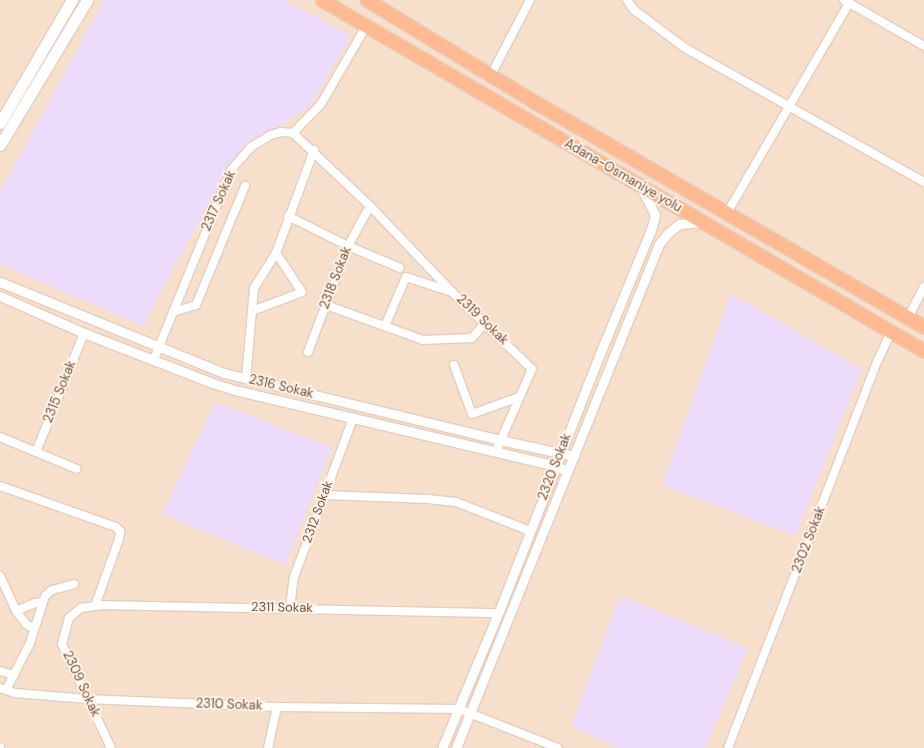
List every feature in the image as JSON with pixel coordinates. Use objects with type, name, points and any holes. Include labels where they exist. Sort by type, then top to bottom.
[{"type":"highway","name":"Adana-Osmaniye yolu","points":[[322,0],[924,351]]},
{"type":"highway","name":"Adana-Osmaniye yolu","points":[[367,0],[491,75],[924,327]]},
{"type":"main road","points":[[0,123],[72,0]]},
{"type":"main road","points":[[0,145],[87,0]]},
{"type":"street","points":[[491,75],[530,0]]},
{"type":"street","points":[[627,0],[634,10],[685,48],[924,182]]},
{"type":"street","points":[[727,213],[788,107],[846,1],[924,46]]},
{"type":"street","points":[[367,25],[321,104],[293,133],[314,150],[370,206]]},
{"type":"street","name":"2317 Sokak","points":[[154,359],[158,346],[231,170],[251,147],[281,132],[293,133]]},
{"type":"street","points":[[246,379],[254,288],[276,253],[288,216],[314,150]]},
{"type":"street","name":"2317 Sokak","points":[[173,312],[196,305],[245,186]]},
{"type":"street","name":"2320 Sokak","points":[[442,748],[498,613],[560,454],[651,230],[655,215],[641,187]]},
{"type":"street","name":"2318 Sokak","points":[[308,352],[348,246],[370,206]]},
{"type":"street","name":"2319 Sokak","points":[[370,206],[453,292],[532,369],[496,451]]},
{"type":"street","points":[[288,216],[348,246],[400,268]]},
{"type":"street","name":"2320 Sokak","points":[[456,748],[659,244],[668,233],[679,224],[702,222]]},
{"type":"street","points":[[252,311],[302,292],[276,253]]},
{"type":"street","points":[[385,326],[406,276],[453,292]]},
{"type":"street","name":"2316 Sokak","points":[[0,282],[224,373],[500,440],[574,456]]},
{"type":"street","points":[[908,318],[924,287]]},
{"type":"street","name":"2316 Sokak","points":[[0,296],[84,333],[154,359],[212,383],[239,391],[496,451],[556,466],[567,471]]},
{"type":"street","points":[[326,305],[423,340],[472,338],[485,323]]},
{"type":"street","name":"2302 Sokak","points":[[728,748],[878,360],[891,332]]},
{"type":"street","name":"2315 Sokak","points":[[36,452],[84,333]]},
{"type":"street","points":[[454,365],[472,414],[519,397]]},
{"type":"street","name":"2312 Sokak","points":[[290,608],[294,577],[353,418]]},
{"type":"street","points":[[0,437],[77,469]]},
{"type":"street","points":[[0,486],[116,527],[120,531],[119,539],[95,606]]},
{"type":"street","points":[[325,495],[428,499],[456,502],[530,531]]},
{"type":"street","points":[[0,576],[16,611],[26,624],[34,629]]},
{"type":"street","points":[[3,689],[14,676],[26,652],[42,602],[49,592],[74,584]]},
{"type":"street","points":[[16,611],[35,603],[42,602]]},
{"type":"street","name":"2311 Sokak","points":[[69,618],[81,608],[95,606],[290,608],[498,613]]},
{"type":"street","name":"2309 Sokak","points":[[69,618],[62,644],[111,748]]},
{"type":"street","points":[[0,671],[14,676]]},
{"type":"street","name":"2310 Sokak","points":[[3,689],[15,693],[88,699],[277,707],[458,709],[558,748]]},
{"type":"street","points":[[268,748],[277,707]]},
{"type":"shaded area","points":[[0,0],[924,0],[924,748],[0,748]]},
{"type":"shaded area","points":[[104,0],[283,0],[351,35],[312,104],[232,159],[143,326],[0,264],[0,192]]},
{"type":"shaded area","points":[[731,294],[862,369],[795,536],[662,485]]},
{"type":"shaded area","points":[[215,402],[332,448],[285,565],[162,514]]},
{"type":"shaded area","points":[[620,596],[748,648],[705,748],[618,748],[571,726]]}]
